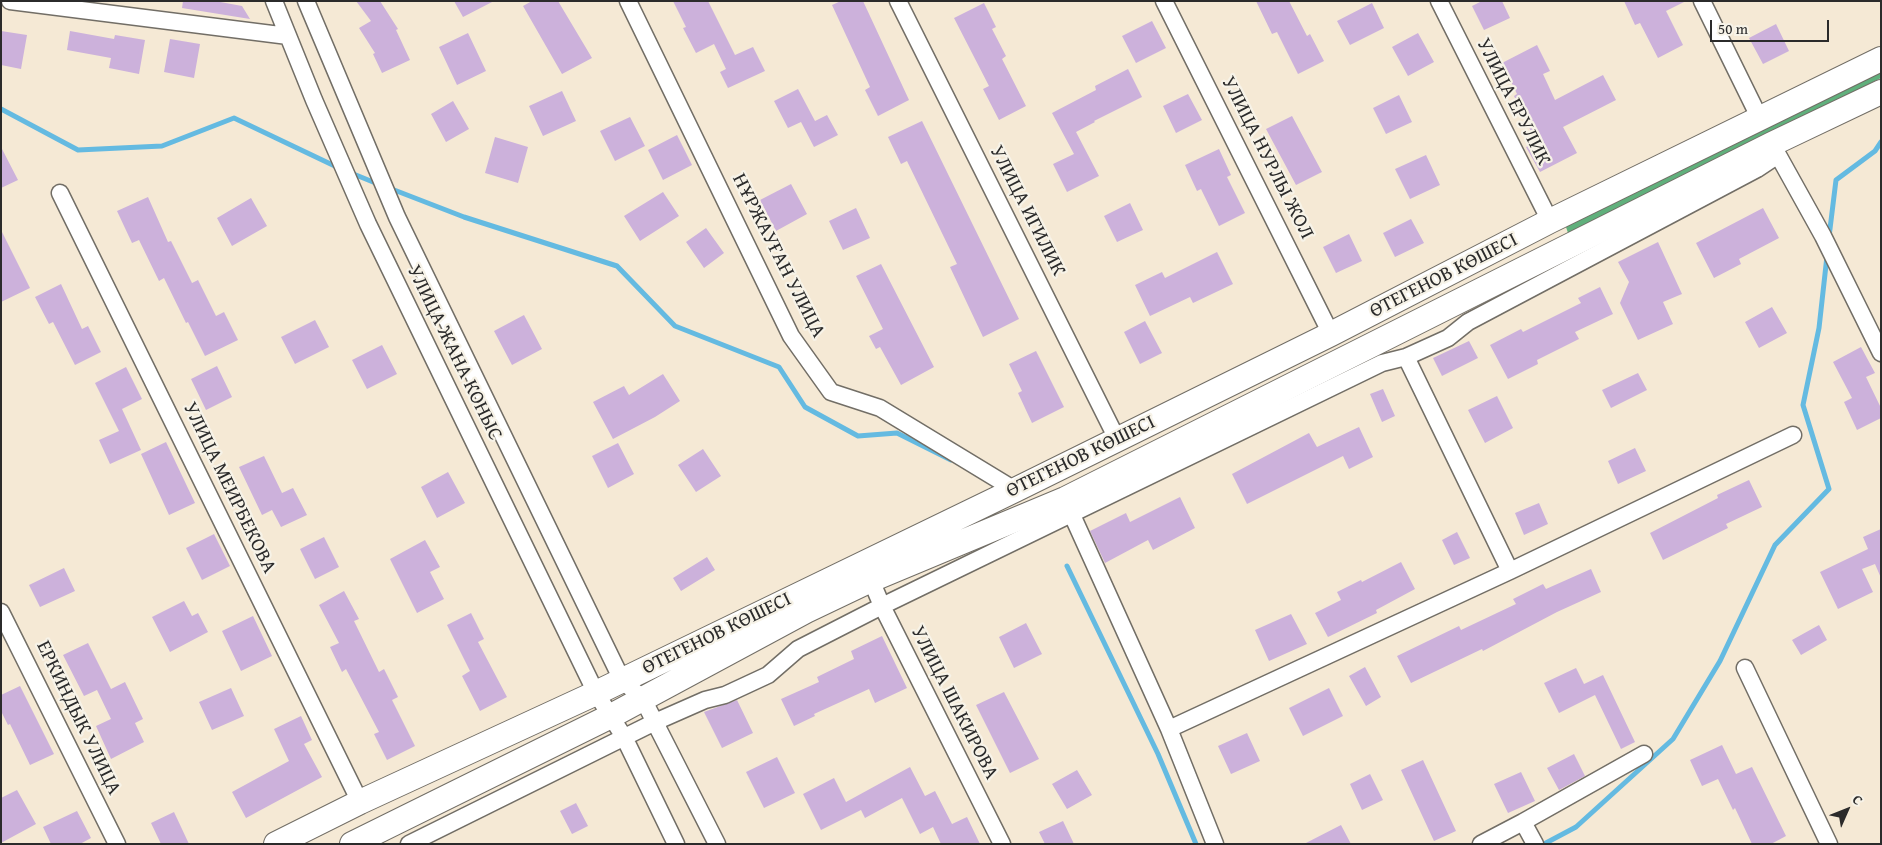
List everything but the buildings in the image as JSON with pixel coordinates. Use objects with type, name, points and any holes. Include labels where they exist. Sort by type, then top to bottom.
[{"type":"main road","name":"ӨТЕГЕНОВ КӨШЕСІ","points":[[276,844],[360,802],[596,693],[1015,490],[1331,334],[1550,221],[1881,59]]},
{"type":"main road","name":"ӨТЕГЕНОВ КӨШЕСІ","points":[[352,844],[611,716],[806,611],[871,580],[1068,507],[1248,408],[1775,149],[1881,92]]},
{"type":"main road","points":[[1234,382],[1248,408]]},
{"type":"street","points":[[10,1],[288,36]]},
{"type":"street","name":"УЛИЦА ЖАНА КОНЫС","points":[[274,1],[314,100],[368,224],[596,693],[624,737],[676,844]]},
{"type":"street","name":"УЛИЦА ЖАНА КОНЫС","points":[[306,1],[397,217],[622,680],[642,698],[717,844]]},
{"type":"street","name":"НҰРЖАУҒАН УЛИЦА","points":[[628,1],[791,336],[831,392],[880,408],[1015,490]]},
{"type":"street","name":"УЛИЦА ИГИЛИК","points":[[898,1],[1117,439]]},
{"type":"street","name":"УЛИЦА НУРЛЫ ЖОЛ","points":[[1164,1],[1331,334]]},
{"type":"street","name":"УЛИЦА ЕРУЛИК","points":[[1439,1],[1550,221]]},
{"type":"street","points":[[1702,1],[1760,119]]},
{"type":"street","points":[[409,844],[655,722],[705,700],[725,695],[768,676],[798,649],[1068,507],[1382,363],[1406,357],[1448,338],[1468,322],[1757,169],[1775,149],[1823,236],[1881,353]]},
{"type":"street","name":"УЛИЦА МЕИРБЕКОВА","points":[[60,193],[360,802]]},
{"type":"street","points":[[1406,357],[1510,571]]},
{"type":"street","points":[[1169,729],[1510,571],[1793,435]]},
{"type":"street","points":[[1068,507],[1169,729],[1215,844]]},
{"type":"street","name":"УЛИЦА ШАКИРОВА","points":[[871,580],[882,606],[1002,844]]},
{"type":"street","name":"ЕРКИНДЫК УЛИЦА","points":[[1,612],[117,844]]},
{"type":"street","points":[[1745,668],[1829,844]]},
{"type":"street","points":[[1481,844],[1644,754]]},
{"type":"street","points":[[1523,822],[1534,842]]},
{"type":"green space","points":[[1881,68],[1881,78],[1568,233],[1565,224]]},
{"type":"waterway","points":[[1,109],[78,150],[162,146],[234,118],[339,168]]},
{"type":"waterway","points":[[1829,237],[1836,180],[1875,151],[1881,142]]},
{"type":"waterway","points":[[351,173],[378,184]]},
{"type":"waterway","points":[[389,188],[464,217],[617,266],[675,326],[779,367],[805,407],[858,436],[897,433],[951,460]]},
{"type":"waterway","points":[[1544,844],[1576,827],[1673,739],[1720,661],[1775,545],[1829,489],[1803,405],[1819,328],[1827,256]]},
{"type":"waterway","points":[[1067,566],[1158,754],[1196,844]]}]
